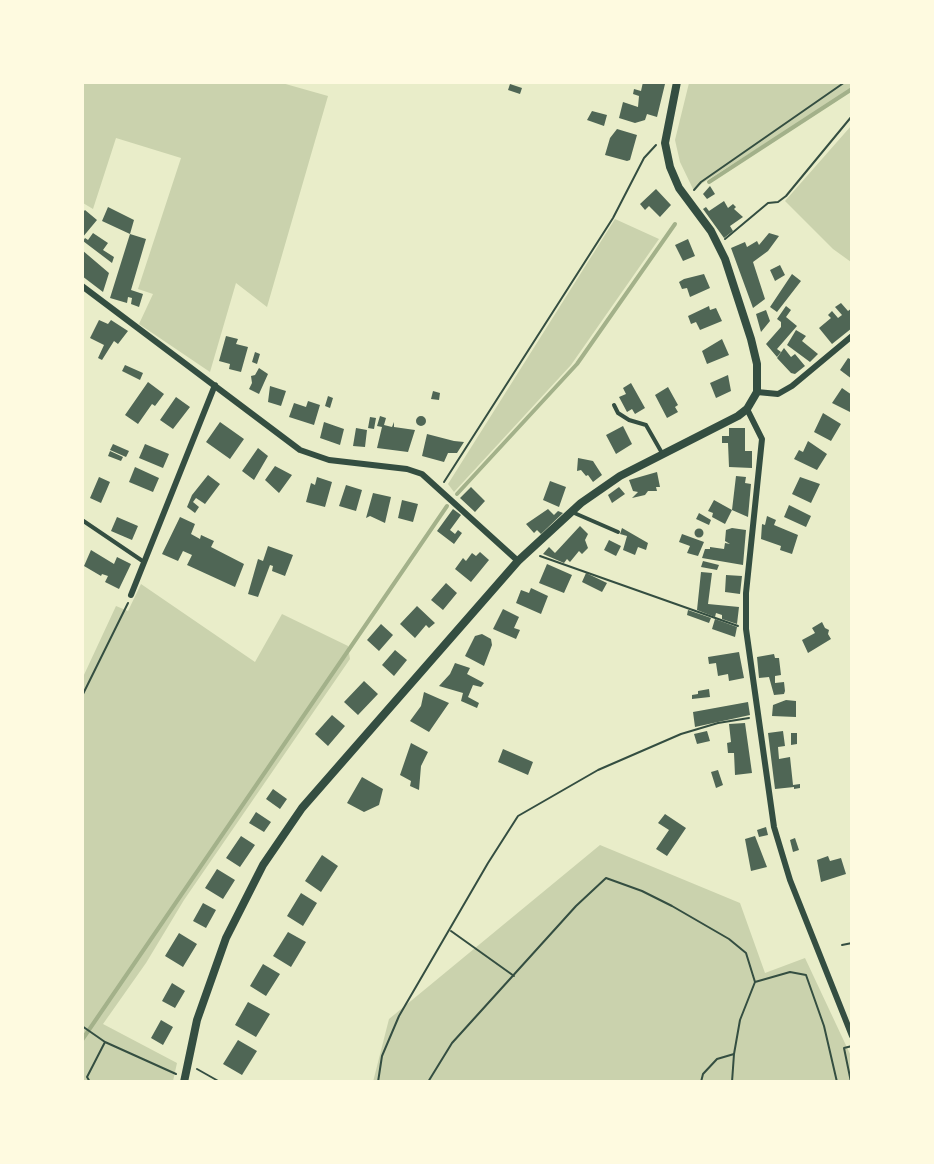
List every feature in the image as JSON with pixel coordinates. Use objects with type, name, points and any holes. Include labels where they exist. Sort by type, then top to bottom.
[{"type":"street","points":[[184,1080],[207,987],[226,938],[275,846],[302,808],[518,561],[571,512],[598,489],[747,409],[757,392],[757,364],[736,288],[717,244],[669,167],[665,143],[677,82]]},
{"type":"street","points":[[82,286],[300,450],[315,457],[407,469],[422,474],[518,561]]},
{"type":"street","points":[[757,392],[778,394],[792,386],[852,336]]},
{"type":"street","points":[[131,595],[215,385]]},
{"type":"street","points":[[747,409],[762,439],[747,593],[746,628],[757,717],[776,833],[790,880],[852,1036]]},
{"type":"lane","points":[[614,405],[618,413],[629,420],[646,425],[662,454]]},
{"type":"lane","points":[[571,512],[618,532]]},
{"type":"lane","points":[[82,520],[144,562]]},
{"type":"path","points":[[687,199],[702,182],[845,82]]},
{"type":"path","points":[[717,244],[740,229],[768,203],[778,202],[786,196],[852,116]]},
{"type":"path","points":[[439,487],[449,477],[613,218],[644,158],[657,144],[665,143]]},
{"type":"path","points":[[528,552],[746,628]]},
{"type":"path","points":[[82,696],[131,595]]},
{"type":"path","points":[[378,1082],[382,1056],[399,1017],[451,931],[488,863],[518,816],[598,770],[681,734],[718,723],[757,717]]},
{"type":"path","points":[[428,1082],[452,1043],[606,878],[642,891],[729,939],[746,953],[755,982],[741,1020],[734,1054],[732,1082]]},
{"type":"path","points":[[451,931],[514,976]]},
{"type":"path","points":[[842,945],[852,943]]},
{"type":"path","points":[[755,982],[790,972],[806,975],[824,1026],[837,1082]]},
{"type":"path","points":[[82,1026],[105,1042],[184,1080]]},
{"type":"path","points":[[90,1082],[87,1077],[105,1042]]},
{"type":"path","points":[[851,1082],[844,1048],[852,1046]]},
{"type":"path","points":[[702,1082],[703,1074],[717,1059],[734,1054]]},
{"type":"path","points":[[187,1064],[220,1082]]},
{"type":"green space","points":[[83,82],[282,83],[328,96],[267,307],[236,283],[210,372],[139,324],[153,294],[138,289],[181,158],[116,138],[93,209],[83,203]]},
{"type":"green space","points":[[689,83],[851,83],[851,90],[693,189],[680,162],[675,140]]},
{"type":"green space","points":[[851,126],[851,262],[833,249],[785,201]]},
{"type":"green space","points":[[615,219],[659,239],[571,365],[454,492],[448,484]]},
{"type":"green space","points":[[141,584],[255,662],[282,614],[348,646],[350,659],[184,900],[146,963],[103,1024],[177,1063],[173,1081],[83,1082],[83,677],[116,606],[128,611]]},
{"type":"green space","points":[[600,845],[740,903],[765,973],[805,958],[851,1056],[851,1081],[373,1082],[389,1019]]},
{"type":"building","points":[[643,82],[665,84],[657,117],[647,114],[645,120],[635,123],[619,118],[623,102],[638,107],[639,96],[633,94],[634,89],[641,91]]},
{"type":"building","points":[[510,84],[522,88],[520,94],[508,90]]},
{"type":"building","points":[[592,111],[607,115],[604,126],[587,120]]},
{"type":"building","points":[[617,129],[637,135],[630,160],[605,155],[610,138]]},
{"type":"building","points":[[710,186],[715,194],[707,199],[703,194]]},
{"type":"building","points":[[656,189],[671,205],[660,217],[649,206],[645,210],[640,204]]},
{"type":"building","points":[[724,201],[728,208],[733,204],[736,207],[734,209],[743,217],[730,226],[733,231],[724,238],[703,209],[706,207],[709,211]]},
{"type":"building","points":[[108,207],[134,220],[130,234],[102,221]]},
{"type":"building","points":[[85,210],[97,220],[82,238],[82,213]]},
{"type":"building","points":[[93,233],[108,243],[103,250],[114,257],[112,263],[83,241],[85,238],[88,240]]},
{"type":"building","points":[[769,233],[779,236],[768,251],[753,262],[765,299],[753,308],[731,248],[745,242],[747,247],[757,241],[759,245]]},
{"type":"building","points":[[130,234],[146,239],[131,290],[143,294],[139,307],[131,304],[132,298],[128,297],[127,303],[110,298]]},
{"type":"building","points":[[688,239],[695,256],[683,261],[675,245]]},
{"type":"building","points":[[82,250],[109,273],[103,292],[82,276]]},
{"type":"building","points":[[780,265],[785,275],[775,281],[770,270]]},
{"type":"building","points":[[704,274],[710,288],[690,297],[687,288],[682,289],[679,282]]},
{"type":"building","points":[[792,274],[801,281],[777,312],[770,307]]},
{"type":"building","points":[[841,303],[848,311],[852,308],[852,328],[832,344],[819,328],[831,318],[828,315],[832,311],[838,318],[842,315],[835,307]]},
{"type":"building","points":[[709,306],[710,310],[716,308],[722,321],[700,330],[696,322],[691,324],[688,316]]},
{"type":"building","points":[[786,306],[791,310],[786,317],[797,326],[777,349],[781,352],[777,357],[766,344],[781,327],[781,322],[777,319]]},
{"type":"building","points":[[766,310],[770,321],[761,332],[756,314]]},
{"type":"building","points":[[99,320],[108,324],[111,320],[128,331],[118,344],[114,341],[102,360],[98,358],[104,345],[90,338]]},
{"type":"building","points":[[796,330],[806,336],[802,341],[818,354],[810,362],[787,345]]},
{"type":"building","points":[[226,336],[238,339],[236,344],[248,347],[241,372],[229,369],[230,364],[219,361]]},
{"type":"building","points":[[722,339],[729,355],[707,364],[702,351]]},
{"type":"building","points":[[784,348],[791,357],[795,354],[805,366],[795,374],[791,373],[777,358]]},
{"type":"building","points":[[255,352],[260,354],[257,364],[252,362]]},
{"type":"building","points":[[848,358],[852,360],[852,379],[840,370]]},
{"type":"building","points":[[125,365],[143,373],[140,380],[122,371]]},
{"type":"building","points":[[259,368],[268,374],[259,394],[249,389],[252,383],[251,376],[255,375]]},
{"type":"building","points":[[728,375],[731,391],[716,398],[710,383]]},
{"type":"building","points":[[148,382],[164,394],[155,406],[152,404],[138,424],[125,415]]},
{"type":"building","points":[[631,383],[645,408],[635,414],[632,409],[627,412],[619,397],[626,394],[623,388]]},
{"type":"building","points":[[270,386],[286,391],[281,406],[268,402]]},
{"type":"building","points":[[668,387],[678,405],[675,407],[678,412],[667,418],[655,395]]},
{"type":"building","points":[[842,388],[852,395],[852,413],[832,403]]},
{"type":"building","points":[[433,391],[440,393],[439,400],[431,399]]},
{"type":"building","points":[[328,396],[333,398],[330,408],[325,406]]},
{"type":"building","points":[[176,397],[190,407],[173,429],[160,420]]},
{"type":"building","points":[[308,401],[320,405],[314,425],[289,417],[294,403],[306,407]]},
{"type":"building","points":[[823,413],[841,424],[831,441],[814,432]]},
{"type":"building","points":[[380,416],[386,418],[384,425],[392,427],[394,422],[394,427],[415,430],[408,452],[377,448],[382,427],[377,426]]},
{"type":"building","points":[[421,416],[425,417],[425,425],[421,426],[417,425],[416,421],[417,417]]},
{"type":"building","points":[[370,417],[376,418],[374,429],[368,428]]},
{"type":"building","points":[[220,422],[244,439],[230,459],[206,442]]},
{"type":"building","points":[[324,422],[344,429],[340,445],[320,438]]},
{"type":"building","points":[[623,426],[632,444],[616,454],[606,435]]},
{"type":"building","points":[[356,428],[367,430],[365,447],[353,446]]},
{"type":"building","points":[[729,428],[745,428],[745,451],[752,451],[752,468],[729,467],[728,443],[722,443],[722,436],[729,436]]},
{"type":"building","points":[[427,434],[464,442],[457,453],[448,453],[444,462],[422,456]]},
{"type":"building","points":[[808,441],[827,454],[817,470],[794,459],[799,450],[803,452]]},
{"type":"building","points":[[113,444],[129,451],[126,457],[110,450]]},
{"type":"building","points":[[145,444],[169,454],[163,468],[139,458]]},
{"type":"building","points":[[258,448],[268,456],[254,480],[242,471]]},
{"type":"building","points":[[110,451],[123,457],[121,461],[108,456]]},
{"type":"building","points":[[578,458],[593,461],[602,475],[593,482],[581,470],[577,471]]},
{"type":"building","points":[[275,466],[292,475],[279,493],[265,480]]},
{"type":"building","points":[[135,467],[159,478],[153,492],[129,482]]},
{"type":"building","points":[[657,472],[660,487],[656,487],[657,491],[648,491],[645,495],[632,498],[638,492],[633,491],[629,480]]},
{"type":"building","points":[[208,475],[220,484],[205,504],[196,498],[193,502],[199,507],[195,513],[187,507],[192,495]]},
{"type":"building","points":[[736,476],[746,477],[745,483],[751,484],[748,517],[732,510]]},
{"type":"building","points":[[99,477],[110,482],[101,503],[90,498]]},
{"type":"building","points":[[317,477],[332,482],[325,507],[306,502],[311,483],[315,485]]},
{"type":"building","points":[[800,477],[820,484],[811,503],[792,494]]},
{"type":"building","points":[[550,481],[566,487],[559,507],[543,500]]},
{"type":"building","points":[[346,485],[362,490],[356,511],[339,506]]},
{"type":"building","points":[[471,487],[485,501],[475,512],[460,498]]},
{"type":"building","points":[[619,487],[625,494],[612,503],[608,495]]},
{"type":"building","points":[[373,493],[391,497],[385,523],[370,516],[366,518]]},
{"type":"building","points":[[402,500],[418,504],[413,522],[398,518]]},
{"type":"building","points":[[714,500],[732,510],[725,524],[712,517],[713,513],[708,511]]},
{"type":"building","points":[[789,505],[811,516],[806,527],[784,517]]},
{"type":"building","points":[[453,509],[461,515],[450,530],[455,534],[458,530],[462,533],[454,544],[437,531]]},
{"type":"building","points":[[548,509],[554,515],[558,511],[563,513],[541,534],[537,530],[534,533],[526,524]]},
{"type":"building","points":[[699,513],[711,520],[709,525],[696,519]]},
{"type":"building","points":[[767,516],[776,520],[774,525],[798,535],[792,554],[780,550],[781,546],[761,539],[762,524],[765,525]]},
{"type":"building","points":[[117,517],[138,526],[132,540],[111,531]]},
{"type":"building","points":[[180,517],[195,524],[191,534],[200,539],[201,535],[214,541],[211,547],[244,564],[235,587],[187,565],[192,555],[183,551],[178,561],[162,554]]},
{"type":"building","points":[[580,526],[588,534],[585,540],[588,548],[582,554],[579,551],[570,562],[567,559],[564,563],[543,554],[549,547],[555,553]]},
{"type":"building","points":[[622,528],[648,543],[646,550],[638,547],[635,555],[623,550],[627,536],[620,534]]},
{"type":"building","points":[[699,528],[704,533],[699,538],[694,533]]},
{"type":"building","points":[[732,528],[746,530],[743,565],[702,558],[705,549],[710,549],[710,547],[724,549],[725,543],[730,544],[725,541],[726,530]]},
{"type":"building","points":[[682,534],[704,542],[698,556],[687,553],[690,546],[679,542]]},
{"type":"building","points":[[609,540],[621,546],[616,556],[604,550]]},
{"type":"building","points":[[268,546],[293,555],[285,576],[272,571],[273,566],[270,565],[258,597],[248,594],[258,559],[263,561]]},
{"type":"building","points":[[91,550],[114,564],[117,557],[131,564],[119,589],[105,582],[108,576],[102,574],[101,576],[84,566]]},
{"type":"building","points":[[480,552],[489,560],[471,582],[455,569],[463,558],[466,561],[472,553],[476,556]]},
{"type":"building","points":[[703,561],[719,565],[717,570],[701,567]]},
{"type":"building","points":[[547,564],[572,575],[564,593],[539,583]]},
{"type":"building","points":[[701,572],[712,573],[708,604],[739,607],[737,624],[722,619],[722,615],[716,613],[715,617],[697,610]]},
{"type":"building","points":[[586,573],[607,583],[602,592],[582,582]]},
{"type":"building","points":[[726,575],[742,576],[740,594],[725,592]]},
{"type":"building","points":[[446,583],[457,593],[443,610],[431,600]]},
{"type":"building","points":[[531,588],[548,596],[541,614],[516,603],[521,590],[529,593]]},
{"type":"building","points":[[417,606],[435,623],[429,628],[426,625],[415,638],[400,624]]},
{"type":"building","points":[[503,609],[519,617],[514,628],[520,630],[516,639],[493,629]]},
{"type":"building","points":[[688,610],[711,618],[709,623],[687,615]]},
{"type":"building","points":[[715,619],[737,627],[735,637],[712,629]]},
{"type":"building","points":[[822,622],[829,630],[828,634],[831,639],[808,653],[802,640],[815,633],[812,628]]},
{"type":"building","points":[[381,624],[393,635],[379,651],[367,640]]},
{"type":"building","points":[[482,634],[491,639],[492,645],[484,666],[465,656],[475,636]]},
{"type":"building","points":[[395,650],[407,660],[394,676],[382,665]]},
{"type":"building","points":[[739,652],[744,678],[729,681],[728,674],[718,676],[716,663],[709,664],[708,657]]},
{"type":"building","points":[[774,654],[775,658],[779,658],[781,675],[775,676],[775,683],[784,682],[784,694],[774,695],[769,677],[759,678],[757,657]]},
{"type":"building","points":[[455,663],[470,668],[467,674],[484,683],[481,687],[473,685],[468,697],[479,703],[477,708],[461,701],[463,693],[439,686],[450,674]]},
{"type":"building","points":[[364,681],[378,694],[358,715],[344,702]]},
{"type":"building","points":[[709,689],[710,697],[692,699],[692,695],[698,694],[698,691]]},
{"type":"building","points":[[424,692],[449,703],[429,732],[410,721],[421,706]]},
{"type":"building","points":[[786,700],[796,701],[796,717],[772,716],[773,705]]},
{"type":"building","points":[[748,702],[750,715],[695,727],[693,712]]},
{"type":"building","points":[[332,715],[345,726],[328,746],[315,734]]},
{"type":"building","points":[[745,723],[752,773],[735,775],[734,753],[728,753],[727,743],[731,742],[729,724]]},
{"type":"building","points":[[707,731],[710,741],[697,744],[694,734]]},
{"type":"building","points":[[783,731],[785,746],[778,747],[779,759],[790,757],[793,785],[800,784],[800,788],[775,789],[768,733]]},
{"type":"building","points":[[791,733],[797,733],[797,744],[791,745]]},
{"type":"building","points":[[411,743],[428,752],[421,766],[419,790],[410,786],[411,781],[400,775]]},
{"type":"building","points":[[503,749],[533,762],[528,775],[498,762]]},
{"type":"building","points":[[718,770],[723,785],[716,788],[711,772]]},
{"type":"building","points":[[362,777],[383,789],[379,805],[364,812],[347,803]]},
{"type":"building","points":[[273,789],[287,799],[280,809],[266,799]]},
{"type":"building","points":[[256,812],[271,822],[264,832],[249,823]]},
{"type":"building","points":[[665,814],[686,828],[667,856],[656,849],[669,830],[658,823]]},
{"type":"building","points":[[766,827],[768,835],[759,837],[757,830]]},
{"type":"building","points":[[241,836],[255,845],[240,867],[226,858]]},
{"type":"building","points":[[755,836],[767,867],[751,871],[745,839]]},
{"type":"building","points":[[795,838],[799,850],[793,852],[790,840]]},
{"type":"building","points":[[322,855],[338,866],[321,892],[305,881]]},
{"type":"building","points":[[828,856],[830,861],[841,858],[846,874],[821,882],[817,860]]},
{"type":"building","points":[[217,869],[235,880],[223,899],[205,888]]},
{"type":"building","points":[[301,893],[317,903],[303,926],[287,916]]},
{"type":"building","points":[[203,903],[216,910],[206,928],[193,921]]},
{"type":"building","points":[[288,932],[306,942],[291,967],[273,956]]},
{"type":"building","points":[[179,933],[197,944],[183,967],[165,956]]},
{"type":"building","points":[[263,964],[280,974],[266,996],[250,986]]},
{"type":"building","points":[[172,983],[185,991],[175,1008],[162,1001]]},
{"type":"building","points":[[248,1002],[270,1014],[256,1037],[235,1025]]},
{"type":"building","points":[[161,1020],[173,1027],[163,1045],[151,1038]]},
{"type":"building","points":[[238,1040],[257,1051],[242,1075],[223,1064]]},
{"type":"waterway","points":[[709,182],[852,89]]},
{"type":"waterway","points":[[457,494],[577,364],[675,224]]},
{"type":"waterway","points":[[82,1040],[447,506]]}]
